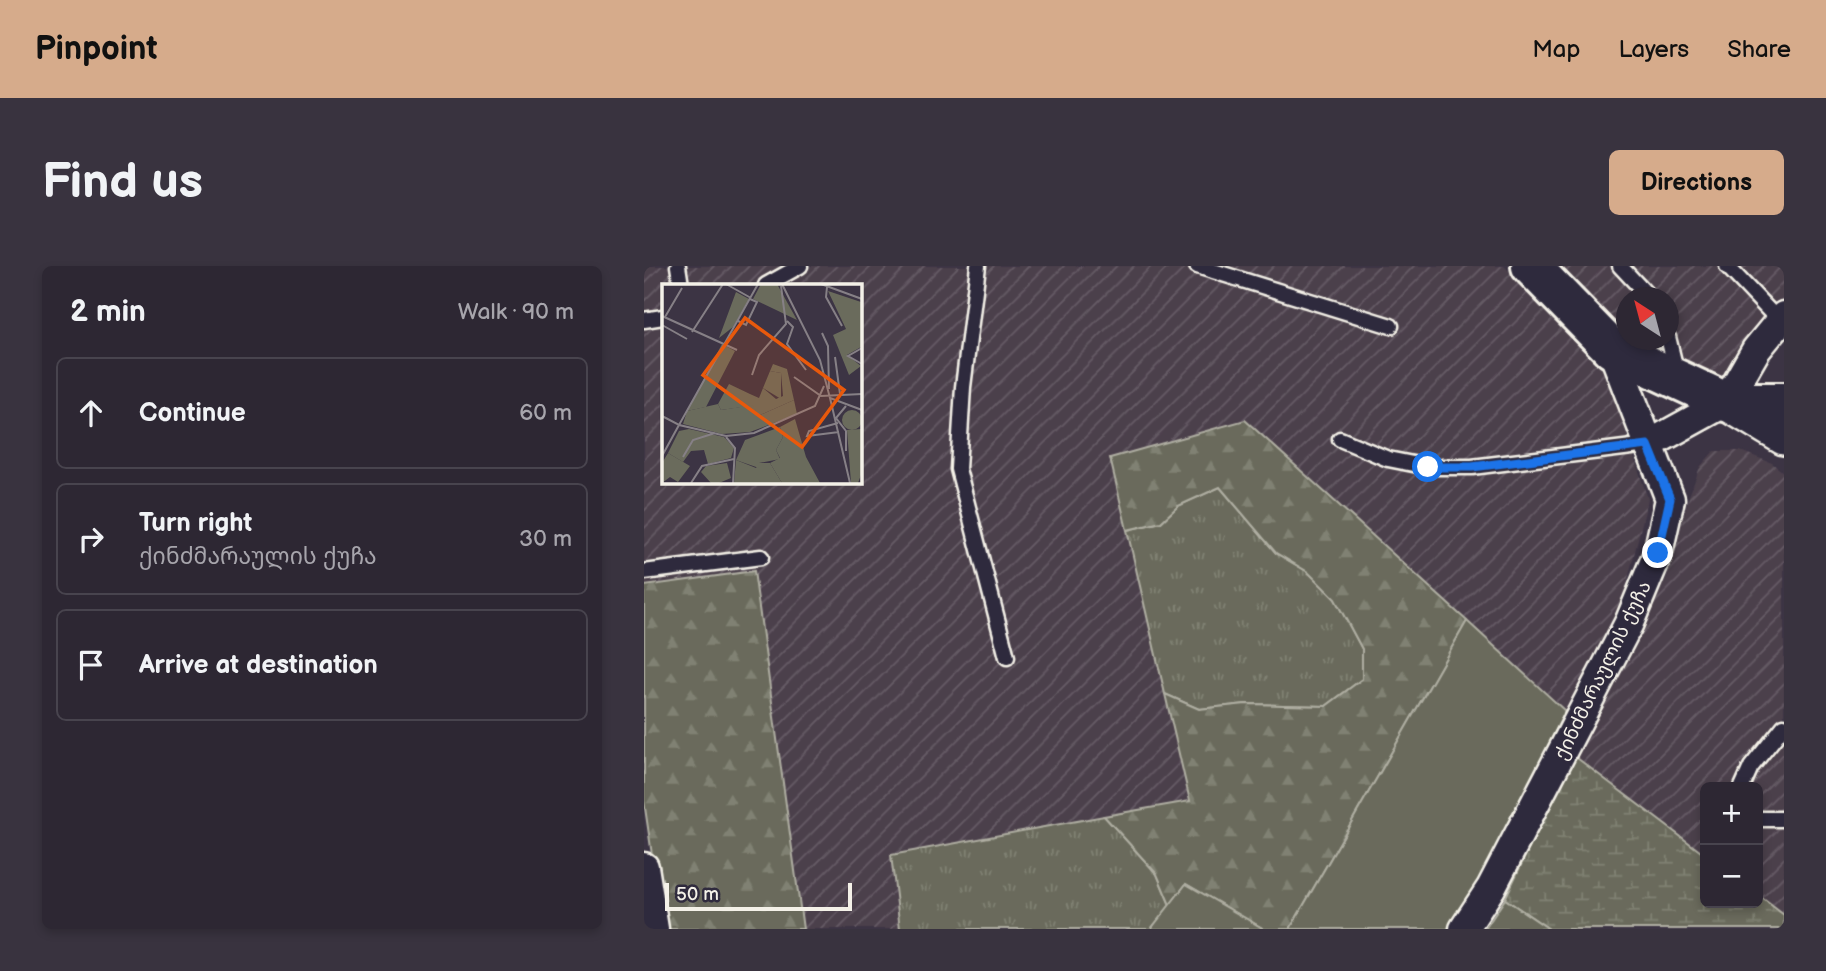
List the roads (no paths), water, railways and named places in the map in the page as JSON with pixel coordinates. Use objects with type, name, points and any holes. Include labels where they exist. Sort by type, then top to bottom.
[{"type":"main road","name":"ქინძმარაულის ქუჩა","points":[[1531,266],[1612,349]]},
{"type":"main road","points":[[1612,349],[1726,402],[1784,402]]},
{"type":"street","points":[[1648,445],[1726,402],[1741,373],[1781,318]]},
{"type":"street","name":"ქინძმარაულის ქუჩა","points":[[1464,929],[1491,888],[1629,623],[1658,553],[1670,499],[1612,349]]},
{"type":"street","points":[[1726,402],[1784,437]]},
{"type":"street","points":[[644,867],[654,929]]},
{"type":"lane","points":[[678,266],[681,284]]},
{"type":"lane","points":[[768,284],[800,266]]},
{"type":"lane","points":[[978,266],[963,387],[958,469],[1007,657]]},
{"type":"lane","points":[[1197,266],[1391,326]]},
{"type":"lane","points":[[1619,266],[1639,287]]},
{"type":"lane","points":[[1727,266],[1781,318]]},
{"type":"lane","points":[[644,320],[662,317]]},
{"type":"lane","points":[[1671,350],[1679,382]]},
{"type":"lane","points":[[1340,439],[1388,459],[1428,467],[1472,467],[1648,445]]},
{"type":"lane","points":[[644,572],[761,557]]},
{"type":"lane","points":[[1744,782],[1751,766],[1784,726]]},
{"type":"lane","points":[[1763,819],[1784,820]]}]
